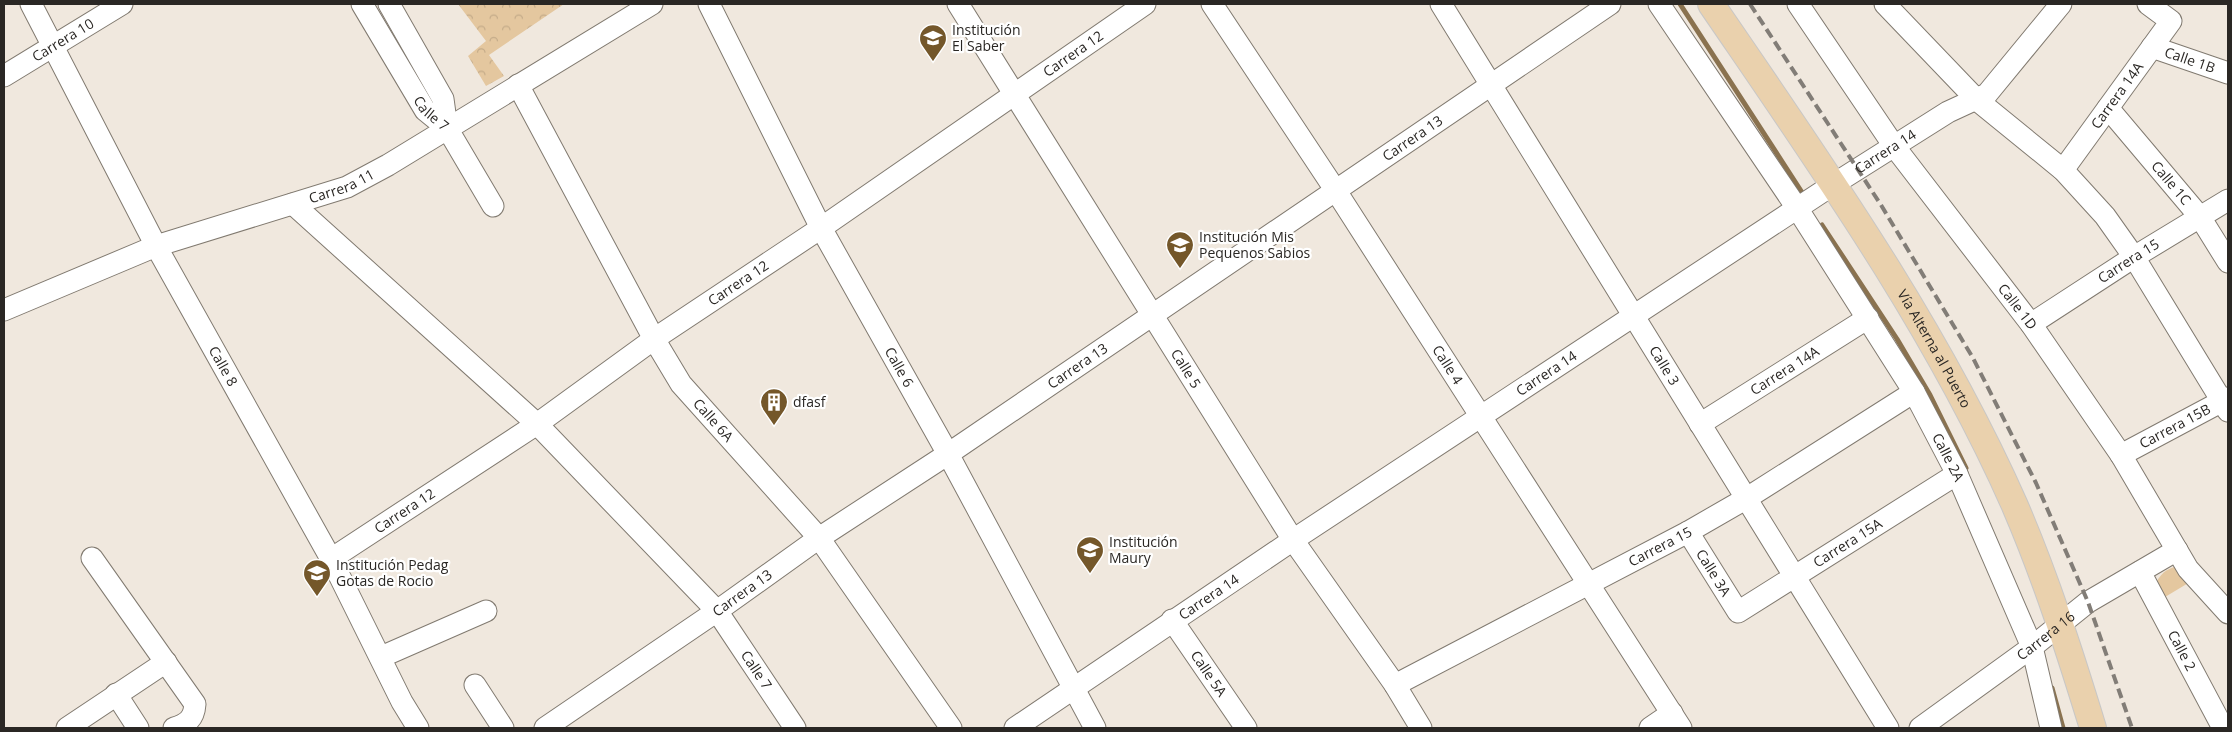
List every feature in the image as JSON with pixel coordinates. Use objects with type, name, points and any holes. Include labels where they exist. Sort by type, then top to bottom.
[{"type":"main road","name":"Vía Alterna al Puerto","points":[[1712,4],[1812,199],[1903,295],[1965,404],[2015,506],[2045,637],[2093,728]]},
{"type":"street","name":"Calle 8","points":[[31,4],[156,246],[332,559],[418,728]]},
{"type":"street","name":"Carrera 10","points":[[4,76],[122,4]]},
{"type":"street","name":"Calle 7","points":[[362,4],[425,110],[446,128]]},
{"type":"street","name":"Calle 7","points":[[389,4],[443,99],[446,128]]},
{"type":"street","name":"Carrera 11","points":[[4,310],[156,246],[347,187],[652,4]]},
{"type":"street","name":"Calle 6","points":[[709,4],[821,228],[948,454],[1095,728]]},
{"type":"street","name":"Calle 5","points":[[958,4],[1293,540],[1395,685],[1421,728]]},
{"type":"street","name":"Carrera 12","points":[[332,559],[537,424],[654,339],[821,228],[1145,4]]},
{"type":"street","name":"Calle 4","points":[[1212,4],[1336,191],[1676,721]]},
{"type":"street","name":"Calle 3","points":[[1441,4],[1888,728]]},
{"type":"street","name":"Carrera 13","points":[[545,728],[717,611],[820,538],[948,454],[1610,4]]},
{"type":"street","name":"Calle 2A","points":[[1659,4],[1812,199],[1868,318],[1914,392],[2045,637],[2051,728]]},
{"type":"street","name":"Calle 1D","points":[[1798,4],[1894,146],[2031,324],[2121,455],[2188,569],[2228,613]]},
{"type":"street","points":[[1885,4],[1977,100],[2064,170],[2105,216],[2134,257],[2227,403]]},
{"type":"street","name":"Carrera 14","points":[[1015,728],[1172,620],[1812,199],[1948,112],[1987,94],[2061,4]]},
{"type":"street","name":"Carrera 14A","points":[[2064,170],[2171,21],[2148,4]]},
{"type":"street","name":"Calle 1B","points":[[2152,46],[2228,73]]},
{"type":"street","name":"Calle 6A","points":[[518,85],[654,339],[681,384],[820,538],[951,728]]},
{"type":"street","name":"Calle 1C","points":[[2108,108],[2200,217],[2228,262]]},
{"type":"street","points":[[446,128],[493,206]]},
{"type":"street","name":"Carrera 15","points":[[2031,324],[2134,257],[2228,200]]},
{"type":"street","name":"Calle 7","points":[[293,204],[537,424],[717,611],[791,727]]},
{"type":"street","name":"Carrera 14A","points":[[1700,424],[1868,318]]},
{"type":"street","name":"Carrera 15","points":[[1395,685],[1688,532],[1747,498],[1914,392]]},
{"type":"street","name":"Carrera 15B","points":[[2121,455],[2227,403]]},
{"type":"street","name":"Carrera 15A","points":[[1738,612],[1957,474]]},
{"type":"street","name":"Calle 3A","points":[[1688,532],[1738,612]]},
{"type":"street","name":"Carrera 16","points":[[1920,728],[2045,637],[2088,602],[2177,550]]},
{"type":"street","points":[[92,558],[195,704],[190,722],[174,728]]},
{"type":"street","name":"Calle 2","points":[[2140,572],[2223,728]]},
{"type":"street","points":[[381,657],[486,611]]},
{"type":"street","name":"Calle 5A","points":[[1172,620],[1246,728]]},
{"type":"street","points":[[67,728],[166,662]]},
{"type":"street","points":[[475,685],[503,728]]},
{"type":"street","points":[[116,694],[138,728]]},
{"type":"street","points":[[1650,728],[1676,721]]},
{"type":"green space","points":[[458,4],[564,4],[489,55],[504,76],[486,86],[468,56],[486,41]]},
{"type":"green space","points":[[2174,567],[2180,567],[2190,582],[2160,600],[2153,589],[2161,575]]},
{"type":"waterway","points":[[1680,4],[1803,194]]},
{"type":"waterway","points":[[1822,225],[1897,339],[1930,395],[1966,468]]},
{"type":"waterway","points":[[2052,688],[2063,728]]},
{"type":"railway","points":[[1750,4],[1881,205],[1973,358],[2036,483],[2088,602],[2132,728]]},
{"type":"place","name":"Institución El Saber","points":[[933,62]]},
{"type":"place","name":"Institución Mis Pequenos Sabios","points":[[1180,269]]},
{"type":"place","name":"dfasf","points":[[774,426]]},
{"type":"place","name":"Institución Maury","points":[[1090,574]]},
{"type":"place","name":"Institución Pedag Gotas de Rocio","points":[[317,597]]}]
